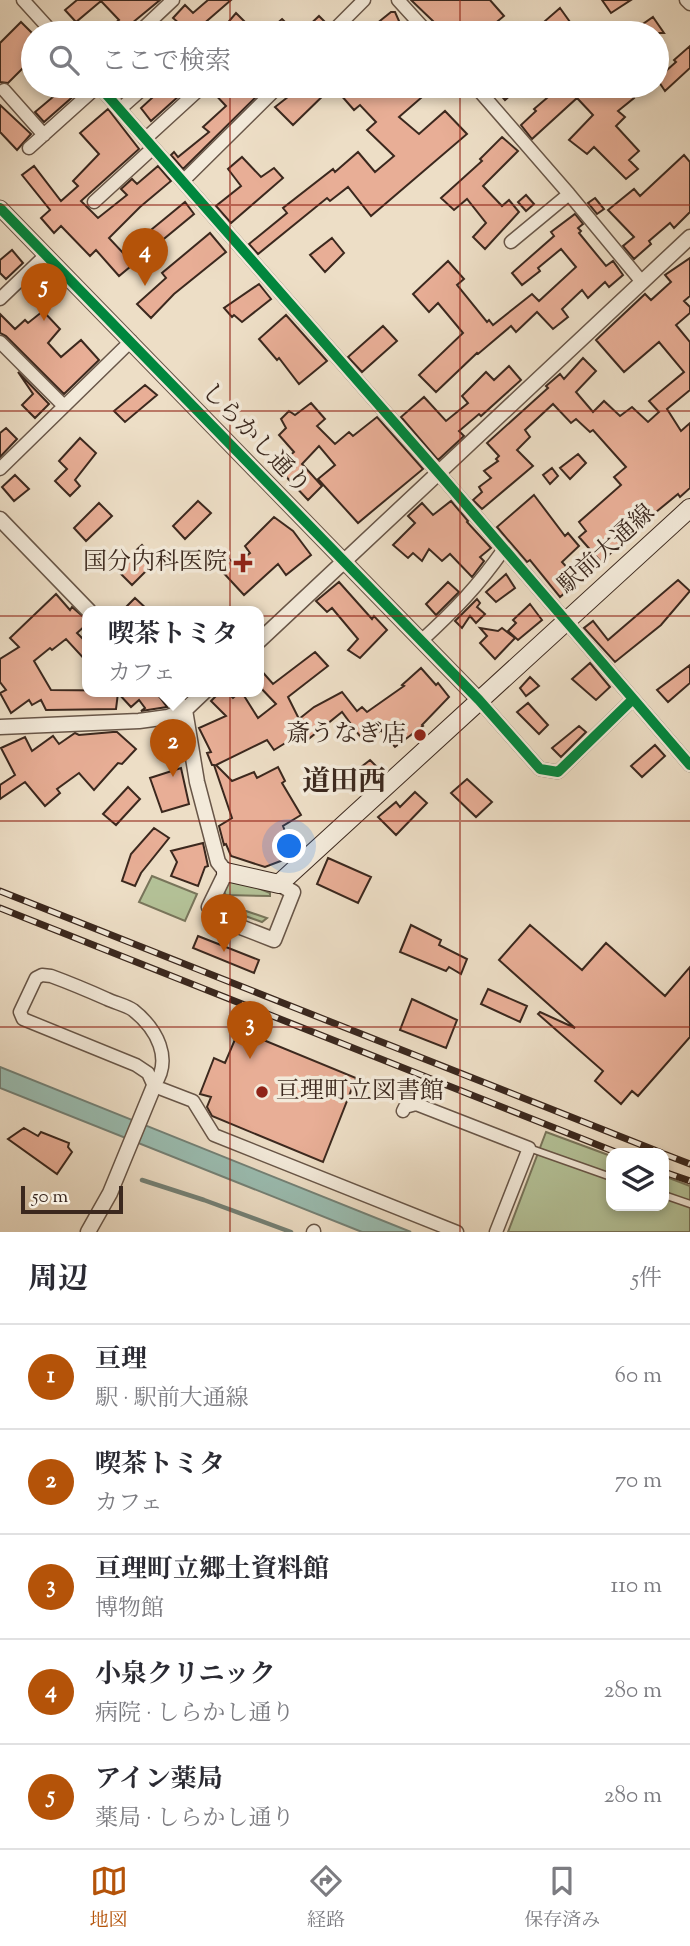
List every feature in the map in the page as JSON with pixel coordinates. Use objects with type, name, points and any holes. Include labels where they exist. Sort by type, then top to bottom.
[{"type":"main road","name":"駅前大通線","points":[[279,884],[690,508]]},
{"type":"main road","points":[[226,872],[279,884]]},
{"type":"street","points":[[23,0],[42,21]]},
{"type":"street","points":[[151,21],[173,0]]},
{"type":"street","points":[[343,21],[364,0]]},
{"type":"street","points":[[398,0],[417,21]]},
{"type":"street","points":[[687,0],[690,4]]},
{"type":"street","points":[[4,90],[44,135]]},
{"type":"street","points":[[29,148],[86,98]]},
{"type":"street","points":[[110,98],[439,473],[690,765]]},
{"type":"street","points":[[120,109],[132,98]]},
{"type":"street","points":[[94,202],[192,98]]},
{"type":"street","points":[[183,181],[267,98]]},
{"type":"street","points":[[485,98],[642,282]]},
{"type":"street","points":[[512,242],[569,194]]},
{"type":"street","name":"しらかし通り","points":[[0,208],[479,700]]},
{"type":"street","points":[[264,636],[690,237]]},
{"type":"street","points":[[0,299],[46,255]]},
{"type":"street","points":[[0,469],[131,341]]},
{"type":"street","points":[[0,342],[64,406]]},
{"type":"street","points":[[0,519],[84,606]]},
{"type":"street","points":[[421,641],[482,582],[504,549]]},
{"type":"street","points":[[173,697],[185,710],[197,782],[218,862],[226,872],[209,907],[220,919],[274,940],[293,892],[279,884]]},
{"type":"street","points":[[0,727],[139,721],[168,717],[185,710],[199,697]]},
{"type":"street","points":[[479,700],[540,769],[558,772],[633,699]]},
{"type":"street","points":[[88,1232],[110,1194],[153,1086],[158,1080],[163,1060],[162,1047],[146,1024],[131,1009],[51,975],[42,975],[36,978],[20,1013],[23,1019],[136,1065],[148,1073],[153,1086],[193,1101],[214,1135],[457,1232]]},
{"type":"street","points":[[403,1111],[405,1107],[416,1104],[529,1148],[496,1232]]},
{"type":"lane","points":[[529,1148],[606,1175]]},
{"type":"lane","points":[[669,1197],[690,1204]]},
{"type":"green space","points":[[152,876],[197,894],[185,921],[139,902]]},
{"type":"green space","points":[[236,879],[270,893],[270,896],[226,895],[224,892],[227,884]]},
{"type":"green space","points":[[246,911],[267,918],[262,922],[234,912]]},
{"type":"green space","points":[[546,1132],[606,1154],[606,1211],[669,1211],[669,1178],[690,1186],[690,1232],[508,1232]]},
{"type":"water","points":[[0,1067],[411,1232],[362,1232],[0,1088]]},
{"type":"building","points":[[77,0],[160,0],[135,21],[118,21],[101,1],[77,21],[65,10]]},
{"type":"building","points":[[208,0],[231,0],[207,21],[176,21],[173,18],[185,5],[193,13]]},
{"type":"building","points":[[411,0],[490,0],[504,16],[498,21],[433,21]]},
{"type":"building","points":[[602,0],[631,0],[611,13]]},
{"type":"building","points":[[560,8],[569,21],[545,21]]},
{"type":"building","points":[[395,12],[399,21],[380,21]]},
{"type":"building","points":[[236,13],[244,21],[229,21]]},
{"type":"building","points":[[21,22],[21,70],[8,83],[0,82],[0,43]]},
{"type":"building","points":[[690,46],[690,68],[669,87],[669,68],[676,62],[674,60]]},
{"type":"building","points":[[52,98],[71,98],[44,122],[35,112]]},
{"type":"building","points":[[152,98],[177,98],[151,121],[141,108]]},
{"type":"building","points":[[218,98],[255,98],[183,169],[171,155],[174,152],[178,157],[209,132],[203,127],[226,106]]},
{"type":"building","points":[[287,98],[321,98],[293,125],[275,107]]},
{"type":"building","points":[[344,98],[421,98],[399,117],[419,134],[445,111],[467,134],[371,216],[348,187],[330,201],[327,198],[258,254],[249,244],[287,213],[283,208],[333,169],[335,172],[358,152],[375,172],[394,156],[367,130],[376,122],[360,105],[354,110]]},
{"type":"building","points":[[547,98],[577,98],[532,139],[521,125],[536,111],[534,109]]},
{"type":"building","points":[[577,98],[634,98],[618,111],[625,117],[616,126],[639,151],[629,160],[638,169],[626,179],[594,147],[587,154],[569,140],[593,115]]},
{"type":"building","points":[[0,105],[31,134],[17,150],[0,132]]},
{"type":"building","points":[[108,109],[139,149],[81,201],[98,218],[127,195],[121,189],[132,179],[137,184],[158,166],[171,181],[109,238],[123,253],[185,202],[194,214],[119,276],[96,250],[90,256],[61,226],[54,233],[41,218],[50,210],[22,175],[34,166],[61,201],[78,186],[73,181],[99,154],[80,133]]},
{"type":"building","points":[[502,137],[518,151],[483,186],[502,206],[509,200],[519,212],[485,249],[473,237],[486,223],[467,199],[454,210],[441,198],[482,161],[480,159]]},
{"type":"building","points":[[684,155],[690,162],[690,212],[674,228],[670,223],[649,241],[651,244],[634,259],[623,246],[634,237],[608,210],[634,189],[640,196]]},
{"type":"building","points":[[242,157],[261,177],[274,168],[283,178],[231,223],[216,206],[241,186],[228,169]]},
{"type":"building","points":[[526,195],[534,204],[526,211],[518,202]]},
{"type":"building","points":[[595,198],[604,209],[597,214],[588,203]]},
{"type":"building","points":[[575,214],[583,224],[578,228],[581,231],[579,233],[606,266],[613,261],[623,275],[609,287],[605,282],[588,298],[582,290],[562,309],[568,317],[553,329],[537,312],[516,332],[511,326],[477,353],[436,392],[419,375],[463,333],[438,303],[429,312],[413,294],[448,261],[464,279],[457,285],[487,322],[489,320],[493,325],[532,294],[539,301],[576,267],[561,249],[522,285],[512,273],[554,236],[551,232]]},
{"type":"building","points":[[210,233],[226,252],[174,294],[151,318],[137,304],[166,278],[162,273]]},
{"type":"building","points":[[332,238],[344,253],[325,272],[310,255]]},
{"type":"building","points":[[12,250],[23,263],[6,279],[0,273],[0,260]]},
{"type":"building","points":[[690,258],[690,296],[684,301],[690,307],[690,313],[676,325],[690,342],[690,390],[667,409],[681,431],[690,423],[690,488],[680,497],[678,494],[650,517],[601,562],[579,537],[586,531],[579,522],[621,485],[614,477],[626,467],[593,430],[590,432],[576,419],[571,423],[553,404],[525,430],[530,437],[517,450],[533,466],[482,509],[473,500],[482,492],[479,487],[491,478],[484,471],[498,461],[496,459],[499,456],[487,443],[548,388],[546,386],[560,374],[564,379],[583,358],[596,371],[576,392],[593,412],[604,401],[620,416],[632,407],[648,422],[659,412],[649,401],[684,372],[659,342],[624,372],[596,340],[645,294],[651,300],[671,282],[665,275]]},
{"type":"building","points":[[259,284],[271,299],[242,322],[234,315],[232,317],[224,308]]},
{"type":"building","points":[[43,311],[60,329],[48,343],[61,357],[81,340],[99,360],[64,394],[0,333],[0,314],[15,329],[25,320],[28,323]]},
{"type":"building","points":[[286,315],[327,361],[299,384],[279,358],[277,360],[259,339]]},
{"type":"building","points":[[383,326],[397,341],[362,372],[348,357]]},
{"type":"building","points":[[509,366],[521,380],[481,416],[479,414],[459,431],[464,436],[438,460],[401,417],[424,397],[446,421],[468,403],[462,396],[486,372],[494,380]]},
{"type":"building","points":[[18,372],[49,404],[35,418],[22,405],[33,394]]},
{"type":"building","points":[[145,385],[157,395],[125,422],[114,411]]},
{"type":"building","points":[[311,403],[325,419],[317,426],[335,444],[349,432],[353,436],[377,417],[423,469],[358,523],[318,479],[335,465],[319,446],[302,464],[322,486],[308,500],[277,467],[294,452],[279,435],[286,428],[281,419],[289,411],[295,415]]},
{"type":"building","points":[[6,428],[17,439],[0,457],[0,433]]},
{"type":"building","points":[[80,438],[96,453],[75,480],[80,486],[70,496],[55,481],[67,469],[59,461]]},
{"type":"building","points":[[578,454],[586,463],[570,479],[560,468]]},
{"type":"building","points":[[552,468],[558,476],[550,484],[543,475]]},
{"type":"building","points":[[15,475],[29,489],[14,501],[2,487]]},
{"type":"building","points":[[534,495],[565,536],[568,533],[579,546],[562,562],[579,581],[560,597],[530,560],[527,562],[497,527]]},
{"type":"building","points":[[198,501],[211,513],[185,539],[173,526]]},
{"type":"building","points":[[451,501],[491,548],[480,557],[484,561],[472,577],[450,554],[442,561],[429,549],[422,561],[413,553],[408,558],[393,545],[415,523],[408,516],[422,503],[433,515]]},
{"type":"building","points":[[99,503],[112,516],[86,541],[74,528]]},
{"type":"building","points":[[274,517],[293,531],[311,555],[286,575],[278,564],[244,595],[219,568],[229,559],[236,564],[250,553],[245,546]]},
{"type":"building","points":[[142,545],[157,560],[132,585],[116,569]]},
{"type":"building","points":[[506,574],[515,588],[496,602],[486,592]]},
{"type":"building","points":[[678,580],[690,591],[661,625],[615,662],[584,628],[593,621],[608,640]]},
{"type":"building","points":[[339,582],[372,619],[374,616],[387,630],[360,658],[348,650],[358,639],[332,608],[327,612],[316,601]]},
{"type":"building","points":[[448,582],[459,592],[436,615],[426,604]]},
{"type":"building","points":[[56,594],[70,610],[72,607],[82,616],[82,628],[77,633],[82,638],[82,657],[66,639],[34,661],[51,690],[82,690],[82,697],[118,697],[116,709],[46,710],[41,700],[32,705],[29,700],[11,713],[0,693],[6,690],[0,682],[0,659],[19,647],[10,638]]},
{"type":"building","points":[[135,598],[144,606],[127,606]]},
{"type":"building","points":[[477,599],[480,603],[477,607],[485,614],[476,623],[470,616],[462,628],[455,621]]},
{"type":"building","points":[[530,604],[542,620],[518,640],[508,631],[516,623],[513,620]]},
{"type":"building","points":[[480,628],[498,631],[502,628],[515,638],[495,659],[480,643],[487,636]]},
{"type":"building","points":[[315,652],[328,666],[288,697],[299,719],[314,707],[342,692],[357,711],[362,707],[367,712],[404,686],[402,685],[421,668],[449,697],[423,726],[395,747],[381,730],[365,743],[342,712],[306,741],[300,734],[274,750],[267,740],[216,765],[232,781],[254,772],[257,778],[278,767],[285,781],[282,783],[301,815],[283,826],[293,852],[286,855],[286,859],[265,867],[231,856],[226,844],[224,845],[219,826],[232,818],[214,765],[207,753],[211,752],[199,728],[226,716],[211,701],[215,697],[245,697],[258,718],[276,704],[264,691],[264,674],[273,684]]},
{"type":"building","points":[[590,663],[610,687],[596,700],[572,679]]},
{"type":"building","points":[[690,665],[690,683],[668,702],[657,690]]},
{"type":"building","points":[[530,677],[539,686],[526,696],[520,688]]},
{"type":"building","points":[[122,697],[160,697],[167,707],[141,711],[145,708],[139,700],[131,707]]},
{"type":"building","points":[[528,703],[548,725],[539,734],[517,712]]},
{"type":"building","points":[[579,726],[586,732],[561,757],[552,748]]},
{"type":"building","points":[[117,732],[136,749],[122,764],[118,763],[94,790],[79,773],[57,789],[60,793],[45,806],[25,782],[0,799],[0,785],[15,775],[1,748],[25,737],[32,751],[53,736],[59,744],[75,733]]},
{"type":"building","points":[[655,745],[665,756],[642,777],[631,766]]},
{"type":"building","points":[[370,760],[377,767],[359,784],[351,775]]},
{"type":"building","points":[[181,768],[189,804],[162,812],[150,778]]},
{"type":"building","points":[[467,779],[492,802],[476,817],[451,793]]},
{"type":"building","points":[[128,787],[140,799],[116,825],[103,814]]},
{"type":"building","points":[[415,792],[427,803],[396,835],[378,817],[396,802],[400,807]]},
{"type":"building","points":[[154,828],[169,838],[141,873],[135,886],[122,881],[131,854]]},
{"type":"building","points":[[203,843],[208,866],[205,867],[198,886],[171,876],[177,862],[171,851]]},
{"type":"building","points":[[328,858],[371,877],[358,903],[317,884]]},
{"type":"building","points":[[411,925],[441,940],[439,945],[467,959],[461,974],[449,967],[446,971],[400,952]]},
{"type":"building","points":[[530,925],[582,970],[606,943],[665,996],[690,967],[690,1037],[638,1096],[632,1091],[621,1104],[595,1081],[603,1071],[538,1014],[540,1012],[575,1028],[499,960]]},
{"type":"building","points":[[198,936],[259,960],[254,973],[193,948]]},
{"type":"building","points":[[488,989],[527,1006],[520,1022],[481,1004]]},
{"type":"building","points":[[412,999],[457,1020],[446,1048],[400,1030]]},
{"type":"building","points":[[239,1030],[356,1078],[323,1162],[212,1116],[207,1107],[211,1097],[200,1094],[214,1058],[225,1063]]},
{"type":"building","points":[[24,1128],[38,1136],[41,1132],[69,1143],[68,1147],[72,1152],[57,1174],[8,1139]]},
{"type":"waterway","points":[[142,1180],[291,1232]]},
{"type":"railway","points":[[0,891],[649,1148]]},
{"type":"railway","points":[[0,908],[606,1148]]},
{"type":"railway","points":[[669,1156],[690,1164]]},
{"type":"railway","points":[[669,1174],[690,1181]]},
{"type":"cycle path","points":[[110,98],[690,765]]},
{"type":"cycle path","points":[[0,208],[479,700],[540,769],[558,772],[633,699]]},
{"type":"place","name":"小泉クリニック","points":[[145,286]]},
{"type":"place","name":"アイン薬局","points":[[44,321]]},
{"type":"place","name":"国分内科医院","points":[[243,563]]},
{"type":"place","name":"斎うなぎ店","points":[[420,735]]},
{"type":"place","name":"喫茶トミタ","points":[[173,777]]},
{"type":"place","name":"亘理","points":[[224,952]]},
{"type":"place","name":"亘理町立郷土資料館","points":[[250,1059]]},
{"type":"place","name":"亘理町立図書館","points":[[262,1092]]},
{"type":"district","name":"道田西","points":[[344,783]]}]
